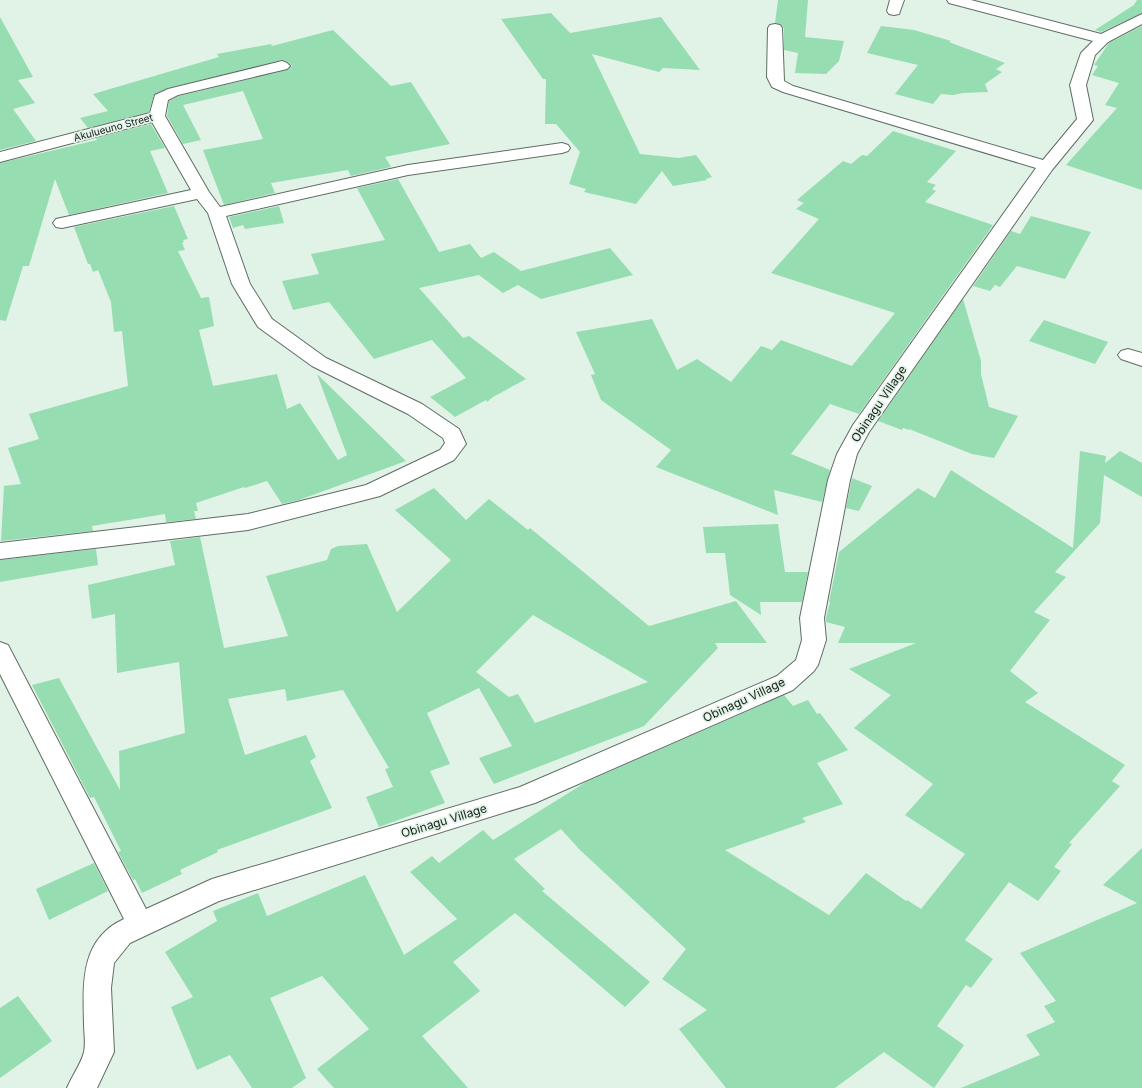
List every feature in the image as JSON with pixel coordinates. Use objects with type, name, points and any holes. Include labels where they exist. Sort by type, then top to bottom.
[{"type":"street","points":[[954,0],[1103,39]]},
{"type":"street","name":"Obinagu Village","points":[[82,1088],[99,1052],[97,988],[101,959],[120,934],[212,891],[526,796],[785,683],[806,665],[814,640],[812,618],[839,480],[847,454],[860,430],[1046,166],[1085,120],[1078,85],[1088,53],[1103,39],[1142,18]]},
{"type":"street","points":[[775,28],[775,77],[777,84],[788,89],[1046,166]]},
{"type":"street","name":"Akulueuno Street","points":[[0,157],[156,116],[161,98],[172,92],[282,66]]},
{"type":"street","points":[[0,551],[248,522],[372,491],[447,455],[456,444],[452,434],[415,409],[319,362],[265,323],[242,284],[216,213],[201,193],[156,116]]},
{"type":"street","points":[[216,213],[408,170],[562,148]]},
{"type":"street","points":[[62,223],[201,193]]},
{"type":"street","points":[[0,652],[140,924]]},
{"type":"building","points":[[778,0],[808,0],[805,37],[844,41],[839,61],[826,74],[795,73],[798,53],[784,50],[784,28],[780,24],[775,23]]},
{"type":"building","points":[[1137,0],[1142,0],[1142,13],[1101,32],[1095,30],[1134,5]]},
{"type":"building","points":[[551,13],[570,33],[661,17],[700,70],[663,68],[659,72],[592,54],[640,154],[679,158],[696,155],[712,177],[706,179],[707,180],[673,186],[662,171],[636,204],[584,192],[586,189],[569,184],[580,152],[556,124],[545,124],[546,79],[543,79],[501,19]]},
{"type":"building","points":[[0,17],[33,77],[18,80],[35,103],[13,109],[36,141],[0,150]]},
{"type":"building","points":[[881,26],[914,30],[951,41],[949,42],[1005,63],[996,69],[1002,72],[985,84],[988,92],[953,95],[941,94],[933,104],[895,94],[918,65],[867,53]]},
{"type":"building","points":[[1142,26],[1142,190],[1066,165],[1117,108],[1105,105],[1119,83],[1092,75],[1098,66],[1094,65],[1109,43]]},
{"type":"building","points":[[333,30],[391,86],[411,82],[450,144],[385,157],[391,167],[351,176],[348,170],[271,183],[275,193],[224,205],[203,150],[263,139],[243,91],[183,105],[201,140],[183,144],[167,116],[169,101],[179,96],[287,70],[292,66],[288,62],[282,60],[168,88],[154,95],[149,112],[88,128],[80,118],[108,111],[93,94],[219,57],[217,54],[271,44],[272,46]]},
{"type":"building","points":[[151,124],[165,148],[150,151],[168,193],[69,215],[55,179],[29,266],[23,266],[6,321],[0,320],[0,163],[97,140],[96,138]]},
{"type":"building","points":[[893,131],[956,151],[927,182],[936,185],[932,189],[936,191],[925,202],[993,225],[859,414],[830,404],[791,454],[830,470],[822,502],[774,490],[778,515],[656,467],[671,450],[601,400],[591,375],[595,374],[576,332],[652,319],[677,370],[697,359],[731,382],[761,346],[772,350],[781,340],[852,366],[895,313],[771,273],[819,219],[796,209],[804,203],[797,200],[843,161],[851,164],[862,155],[867,156]]},
{"type":"building","points":[[398,179],[439,252],[470,244],[481,258],[494,252],[521,271],[610,248],[633,275],[541,299],[518,285],[503,293],[479,275],[419,288],[463,338],[469,336],[526,379],[493,397],[487,402],[486,400],[455,417],[430,397],[466,378],[432,340],[374,359],[329,302],[293,310],[282,281],[319,274],[311,254],[385,240],[357,188]]},
{"type":"building","points":[[174,206],[188,239],[183,240],[184,242],[182,243],[185,250],[178,251],[201,298],[209,297],[214,326],[199,330],[213,386],[277,374],[287,409],[300,403],[338,460],[347,455],[317,374],[406,461],[299,500],[282,504],[267,481],[196,503],[198,511],[194,511],[196,519],[166,522],[165,514],[92,526],[93,531],[1,541],[4,486],[21,484],[8,448],[39,439],[29,414],[128,386],[122,331],[114,332],[111,302],[98,270],[93,272],[90,264],[88,264],[74,227]]},
{"type":"building","points":[[279,206],[284,223],[245,229],[243,225],[233,228],[229,217]]},
{"type":"building","points":[[1031,216],[1091,232],[1065,279],[1017,266],[1000,287],[995,285],[990,291],[973,286],[1011,231],[1020,234]]},
{"type":"building","points":[[963,299],[981,361],[981,374],[989,407],[1018,416],[994,458],[972,454],[909,429],[903,428],[902,430],[878,421]]},
{"type":"building","points":[[1044,320],[1108,342],[1095,364],[1029,341]]},
{"type":"building","points":[[1080,451],[1106,456],[1105,463],[1120,451],[1142,463],[1142,497],[1104,475],[1100,523],[1055,572],[1066,577],[1034,612],[1050,620],[1010,671],[1038,693],[1025,702],[1125,765],[1112,781],[1120,786],[1069,843],[1072,844],[1054,867],[1061,871],[1038,901],[1009,882],[965,940],[993,959],[971,988],[966,985],[937,1026],[964,1045],[934,1088],[884,1052],[835,1088],[726,1088],[679,1029],[707,1010],[662,979],[686,949],[579,849],[561,829],[514,859],[545,889],[542,891],[650,982],[625,1007],[515,913],[453,962],[480,991],[422,1036],[468,1088],[334,1088],[317,1069],[369,1029],[322,976],[270,998],[306,1078],[292,1088],[252,1088],[230,1055],[197,1070],[171,1007],[193,997],[165,952],[217,921],[213,911],[258,893],[267,916],[365,875],[404,955],[457,919],[410,872],[432,856],[439,863],[483,830],[493,840],[586,782],[784,695],[793,706],[808,700],[817,714],[820,713],[848,750],[817,763],[843,804],[802,818],[806,822],[725,850],[829,915],[866,873],[906,901],[907,900],[921,909],[965,854],[905,815],[933,784],[854,728],[891,695],[849,669],[916,643],[838,643],[845,627],[826,622],[826,618],[839,552],[918,488],[935,498],[951,470],[1073,548]]},
{"type":"building","points":[[852,478],[872,486],[859,511],[846,508]]},
{"type":"building","points":[[434,488],[466,520],[489,499],[528,530],[530,528],[649,626],[736,601],[767,643],[715,643],[718,648],[644,726],[494,784],[479,758],[512,746],[479,688],[427,713],[450,764],[430,771],[445,803],[379,827],[366,797],[393,787],[385,769],[389,768],[343,690],[287,701],[285,689],[228,699],[245,755],[306,735],[316,757],[310,761],[332,808],[217,850],[218,852],[180,870],[182,874],[142,893],[118,852],[121,851],[94,797],[90,798],[32,685],[59,678],[120,790],[119,751],[185,733],[179,662],[117,673],[115,614],[92,619],[88,585],[175,565],[170,541],[200,537],[224,648],[288,636],[266,576],[327,560],[331,549],[338,546],[367,544],[397,612],[451,560],[395,510]],"holes":[[[533,615],[648,682],[535,723],[518,694],[509,697],[476,672]]]},
{"type":"building","points":[[778,524],[785,572],[808,572],[802,602],[760,602],[761,615],[730,595],[725,553],[706,553],[703,527]]},
{"type":"building","points":[[96,549],[98,565],[0,582],[0,560]]},
{"type":"building","points":[[1142,848],[1142,1088],[961,1088],[1040,1055],[1026,1035],[1055,1022],[1044,1006],[1056,1001],[1020,953],[1137,903],[1103,885]]},
{"type":"building","points":[[94,863],[108,891],[49,920],[36,889]]},
{"type":"building","points":[[18,996],[52,1041],[0,1078],[0,1008]]}]
